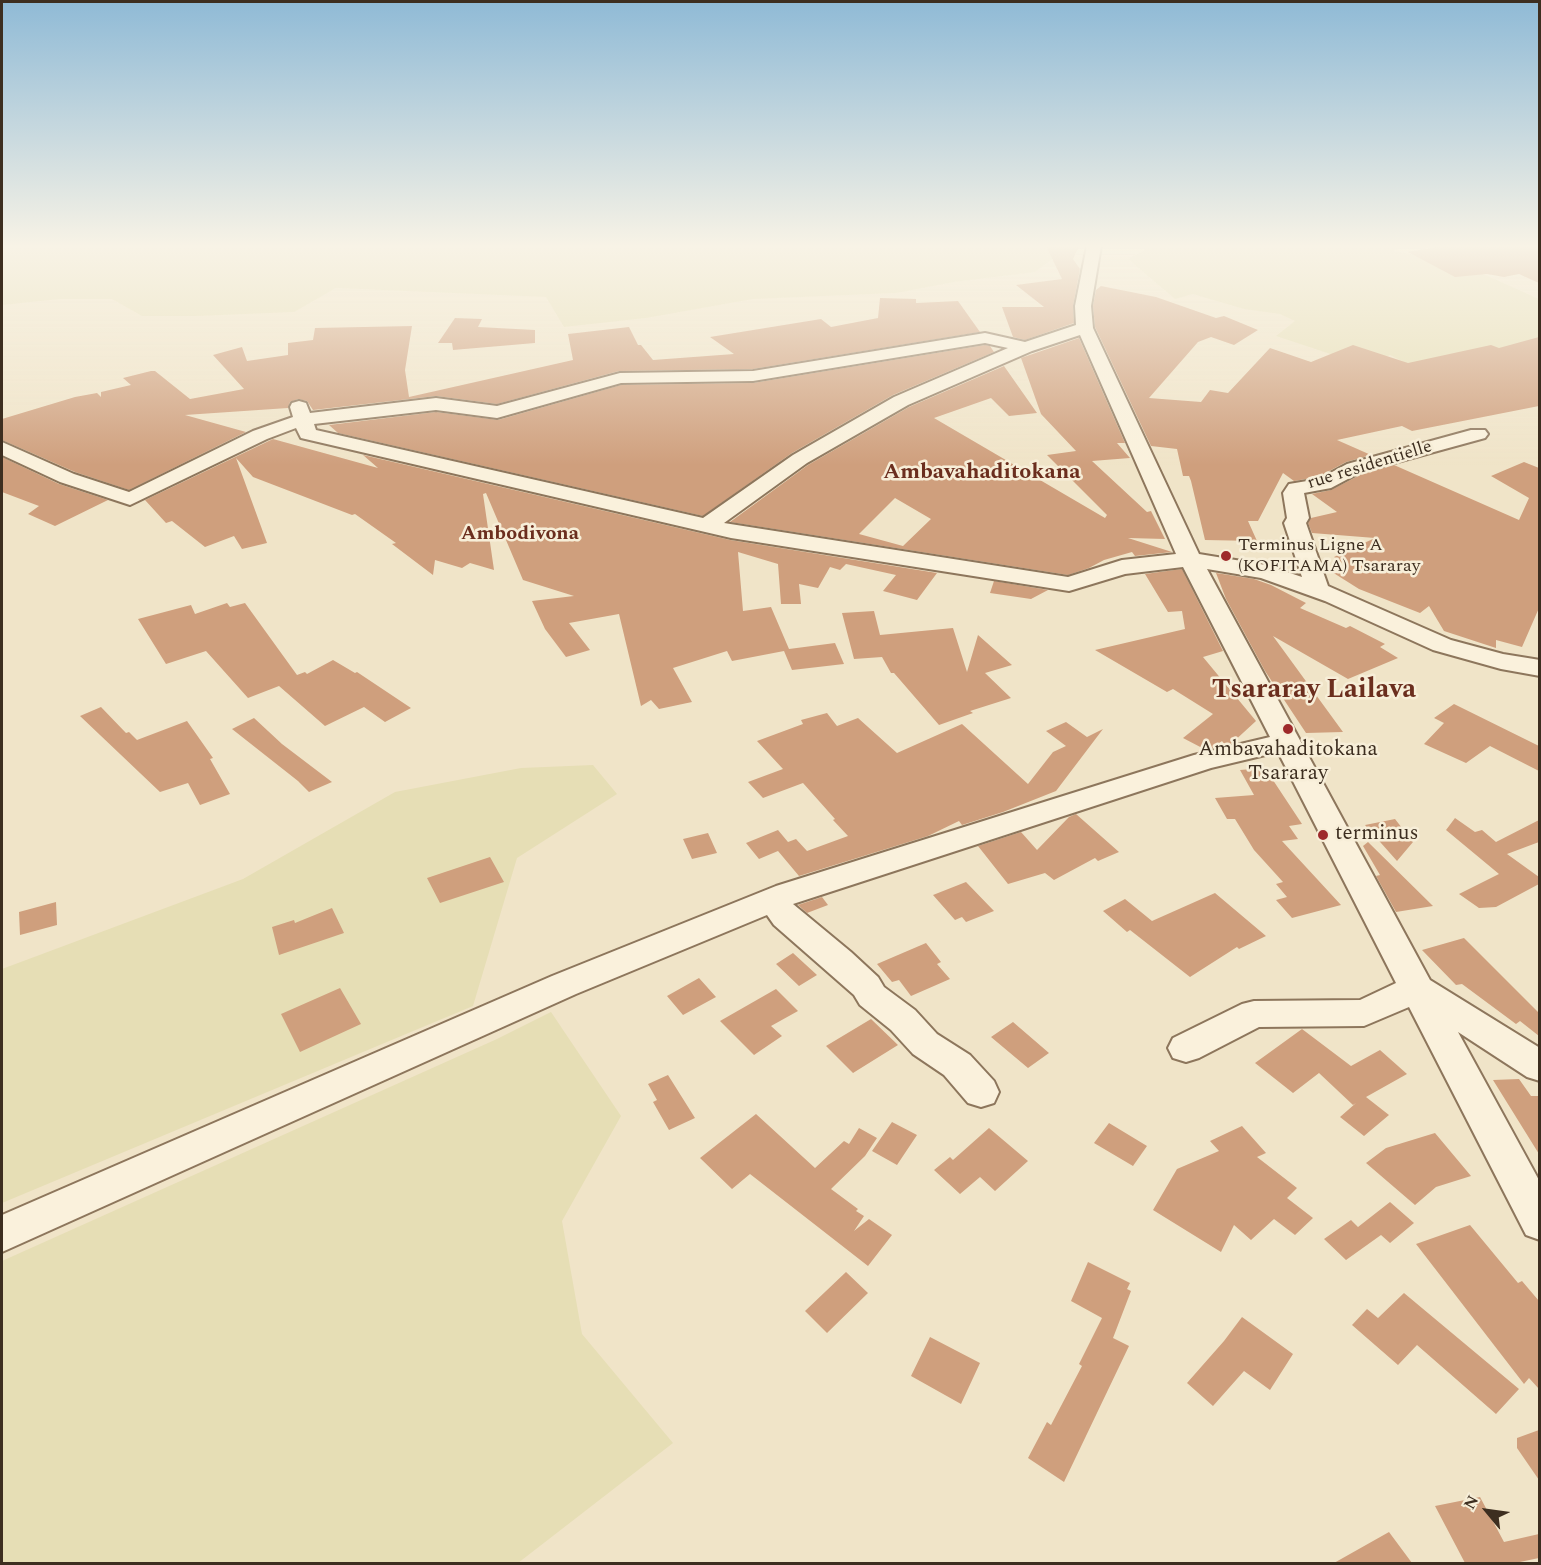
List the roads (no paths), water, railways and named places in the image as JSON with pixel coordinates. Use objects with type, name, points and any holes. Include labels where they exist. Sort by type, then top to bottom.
[{"type":"street","points":[[1084,319],[1085,328],[1190,559],[1539,1222]]},
{"type":"street","points":[[707,525],[800,459],[901,401],[1026,347],[1085,328]]},
{"type":"street","points":[[2,448],[67,478],[130,499],[301,413],[436,404],[497,412],[620,378],[753,376],[985,338],[1026,347]]},
{"type":"street","points":[[301,413],[308,434],[731,531],[1070,584],[1122,567],[1190,559],[1266,572],[1318,590],[1442,645],[1501,662],[1539,668]]},
{"type":"street","name":"rue residentielle","points":[[1318,590],[1295,524],[1298,518],[1293,493],[1296,488],[1323,484],[1354,468],[1478,434]]},
{"type":"street","points":[[2,1234],[564,985],[773,900],[1193,764],[1285,742]]},
{"type":"street","points":[[773,900],[785,917],[866,986],[872,996],[903,1020],[925,1044],[957,1065],[981,1092]]},
{"type":"street","points":[[1185,1048],[1254,1014],[1364,1013],[1416,988]]},
{"type":"street","points":[[1416,988],[1539,1067]]},
{"type":"place","name":"Terminus Ligne A (KOFITAMA) Tsararay","points":[[1226,556]]},
{"type":"place","name":"Ambavahaditokana Tsararay","points":[[1288,729]]},
{"type":"place","name":"terminus","points":[[1323,835]]},
{"type":"district","name":"Ambavahaditokana","points":[[982,474]]},
{"type":"district","name":"Ambodivona","points":[[520,535]]},
{"type":"district","name":"Tsararay Lailava","points":[[1314,692]]}]
